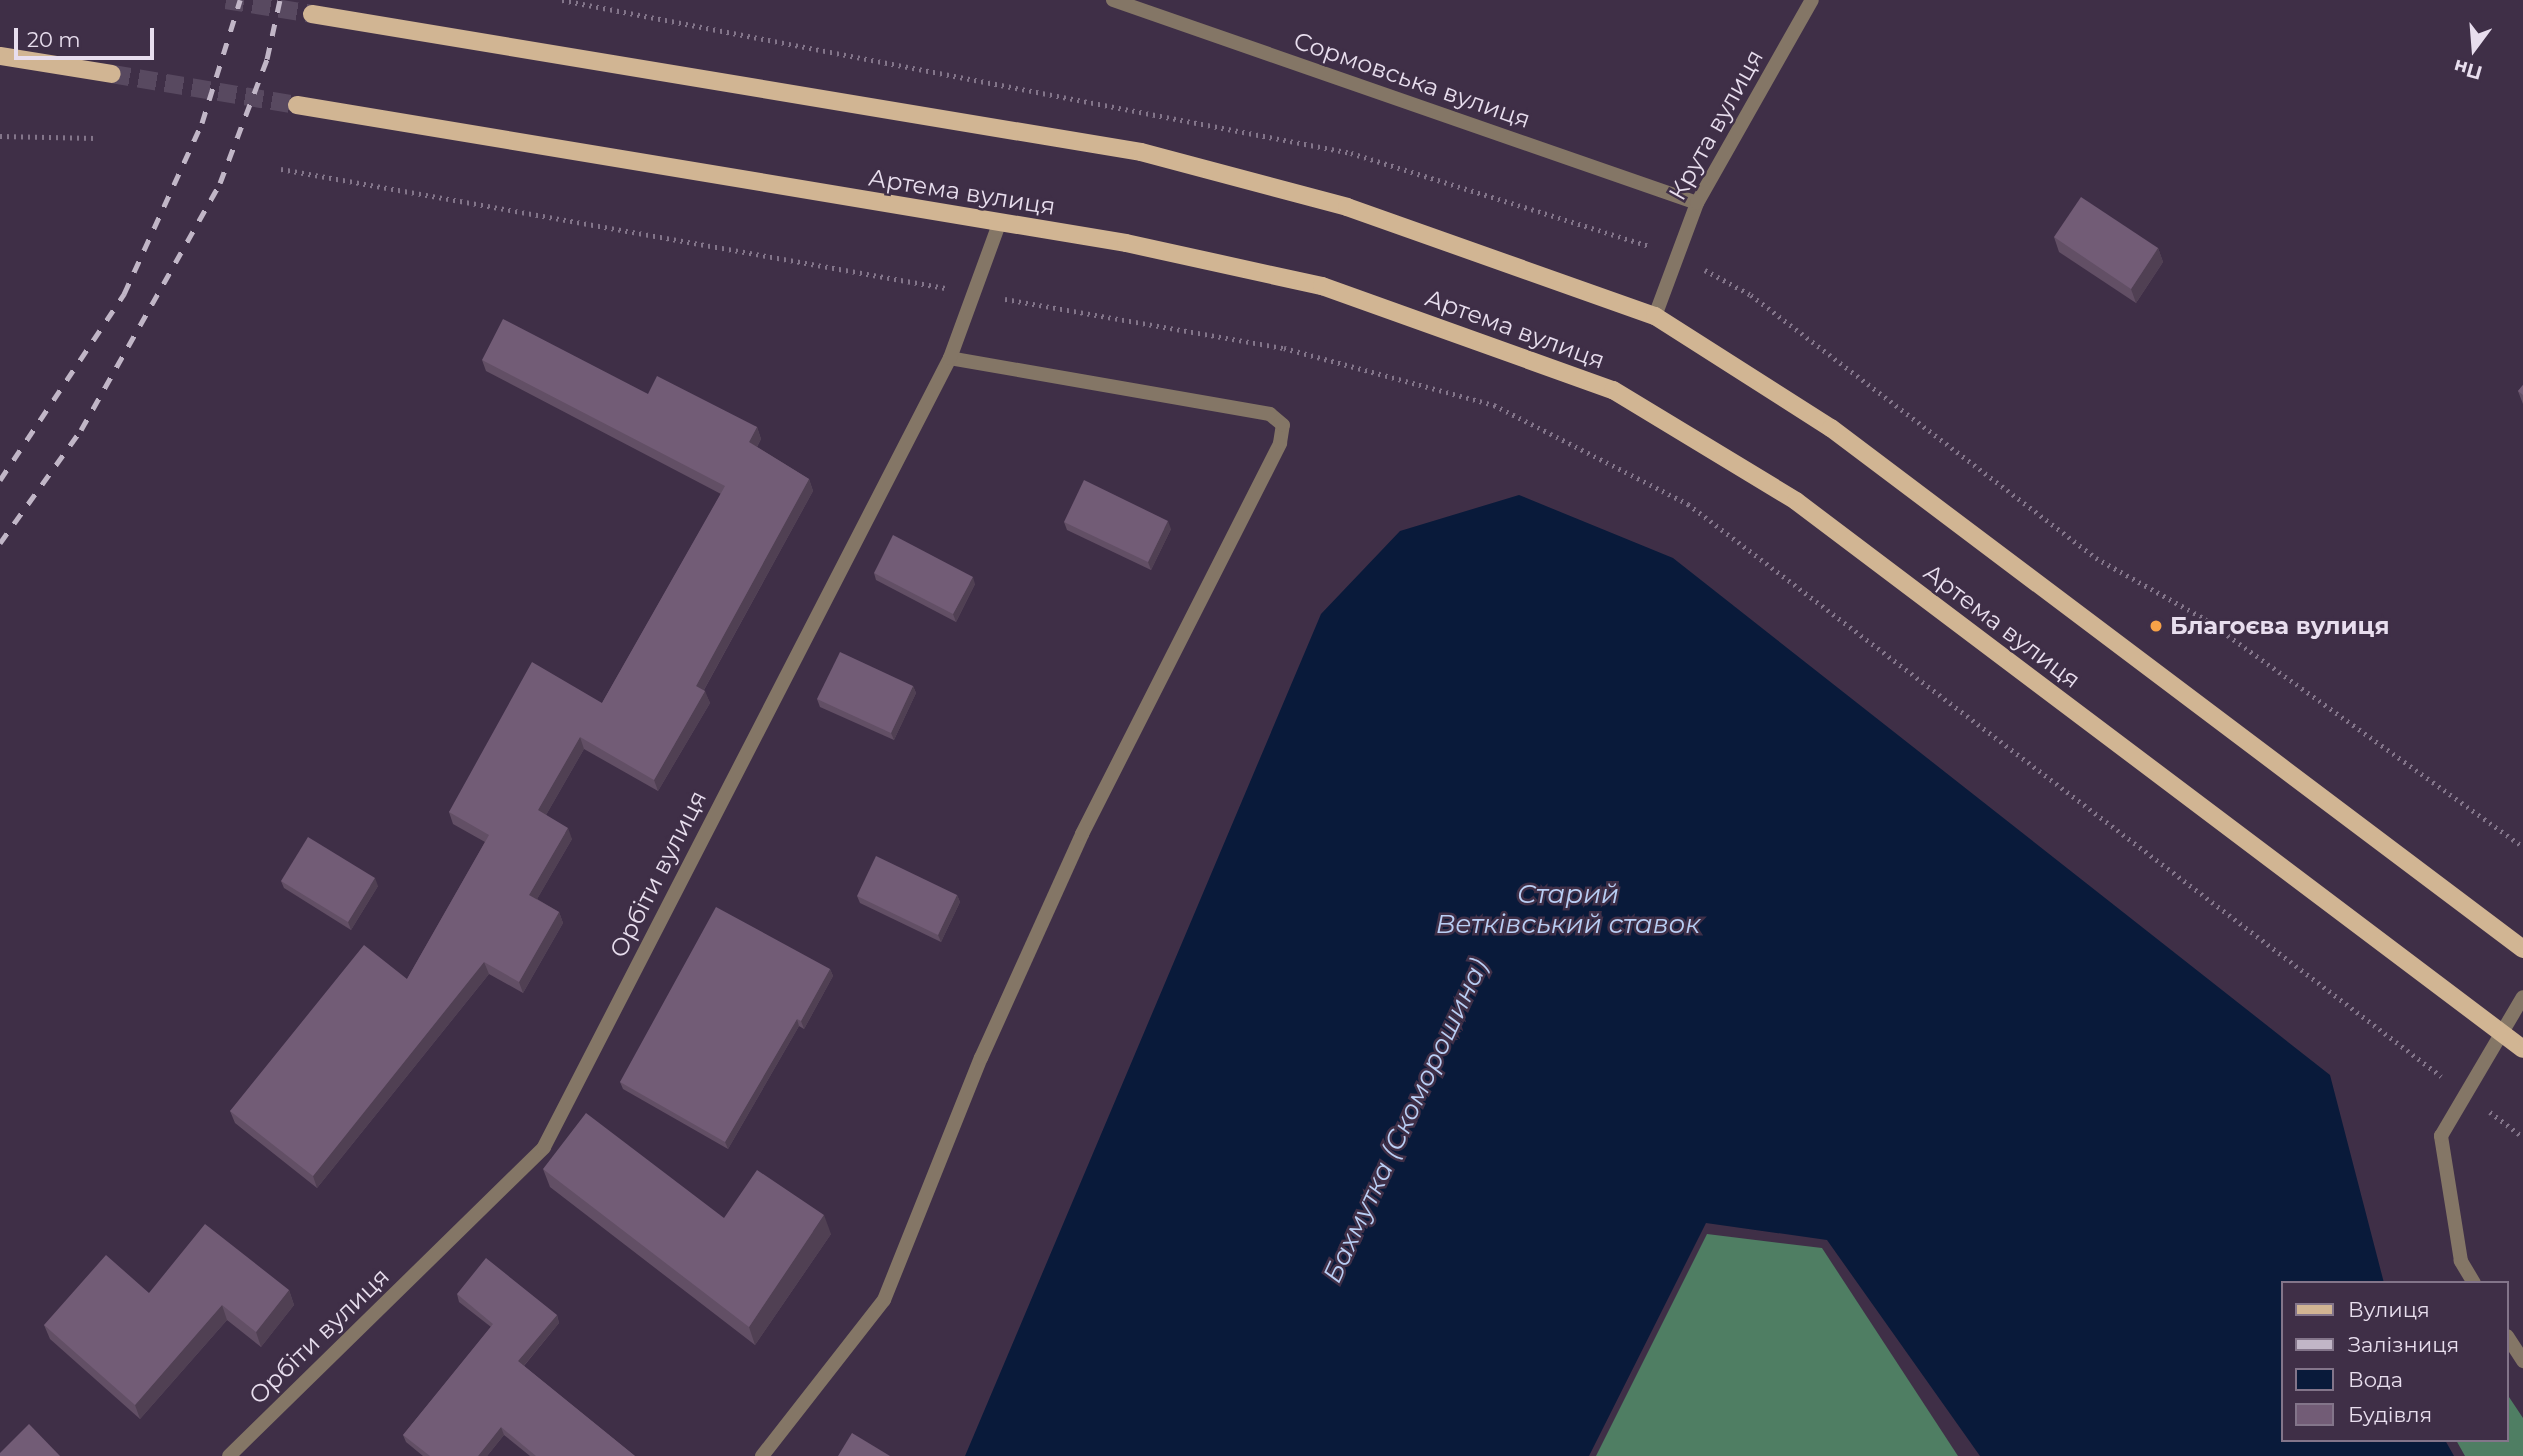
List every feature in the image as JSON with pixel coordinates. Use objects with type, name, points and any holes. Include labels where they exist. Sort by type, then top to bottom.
[{"type":"main road","points":[[312,14],[1141,152],[1347,207],[1655,316],[1831,428],[2523,949]]},
{"type":"main road","points":[[0,56],[112,74]]},
{"type":"main road","name":"Артема вулиця","points":[[297,104],[1126,243],[1322,286],[1613,390],[1796,501],[2523,1049]]},
{"type":"street","name":"Крута вулиця","points":[[1655,316],[1696,203],[1812,0]]},
{"type":"street","name":"Сормовська вулиця","points":[[1117,1],[1696,203]]},
{"type":"street","name":"Орбіти вулиця","points":[[229,1456],[544,1147],[950,358],[999,223]]},
{"type":"street","points":[[762,1456],[884,1300],[981,1058],[1082,834],[1280,443],[1283,425],[1270,414],[950,358]]},
{"type":"street","points":[[2473,1281],[2461,1261],[2441,1136],[2498,1030],[2523,998]]},
{"type":"street","points":[[2509,1339],[2523,1361]]},
{"type":"path","points":[[0,136],[96,138]]},
{"type":"path","points":[[281,169],[1284,348],[1494,405],[1688,504],[2523,1137]]},
{"type":"green space","points":[[1707,1234],[1822,1248],[1958,1456],[1596,1456]]},
{"type":"green space","points":[[2509,1397],[2523,1418],[2523,1456],[2465,1456],[2457,1442],[2509,1442]]},
{"type":"water","name":"Старий Ветківський ставок","points":[[1519,495],[1673,558],[2330,1075],[2383,1281],[2282,1281],[2282,1442],[2446,1442],[2454,1456],[1980,1456],[1827,1240],[1706,1223],[1589,1456],[965,1456],[1321,614],[1400,531]]},
{"type":"building","points":[[2081,197],[2158,248],[2131,289],[2054,237]]},
{"type":"building","points":[[503,319],[648,394],[657,376],[757,427],[749,442],[809,479],[696,686],[705,691],[654,780],[580,737],[538,810],[568,828],[529,895],[559,912],[519,982],[484,962],[313,1176],[230,1111],[364,945],[407,979],[489,835],[449,812],[532,662],[602,703],[725,486],[482,360]]},
{"type":"building","points":[[1084,480],[1168,521],[1148,562],[1064,522]]},
{"type":"building","points":[[893,535],[973,577],[953,614],[874,573]]},
{"type":"building","points":[[840,652],[913,686],[891,733],[817,699]]},
{"type":"building","points":[[308,837],[375,878],[348,922],[281,881]]},
{"type":"building","points":[[876,856],[957,895],[938,935],[857,896]]},
{"type":"building","points":[[716,907],[830,969],[801,1021],[797,1019],[725,1142],[620,1082]]},
{"type":"building","points":[[586,1113],[724,1218],[757,1170],[824,1215],[749,1327],[543,1169]]},
{"type":"building","points":[[205,1224],[289,1290],[256,1332],[222,1305],[135,1405],[44,1325],[106,1255],[149,1293]]},
{"type":"building","points":[[486,1258],[557,1315],[518,1361],[635,1456],[536,1456],[501,1427],[478,1456],[430,1456],[403,1435],[493,1324],[457,1294]]},
{"type":"building","points":[[29,1424],[60,1456],[0,1456]]},
{"type":"building","points":[[852,1433],[890,1456],[838,1456]]},
{"type":"tunnel","points":[[226,0],[312,14]]},
{"type":"tunnel","points":[[112,74],[297,105]]},
{"type":"railway","points":[[0,480],[124,294],[202,123],[240,0]]},
{"type":"railway","points":[[0,543],[81,430],[220,183],[267,59],[280,0]]},
{"type":"place","name":"Благоєва вулиця","points":[[2156,626]]},
{"type":"water label","name":"Бахмутка (Скоморошина)","points":[[1406,1121]]}]
